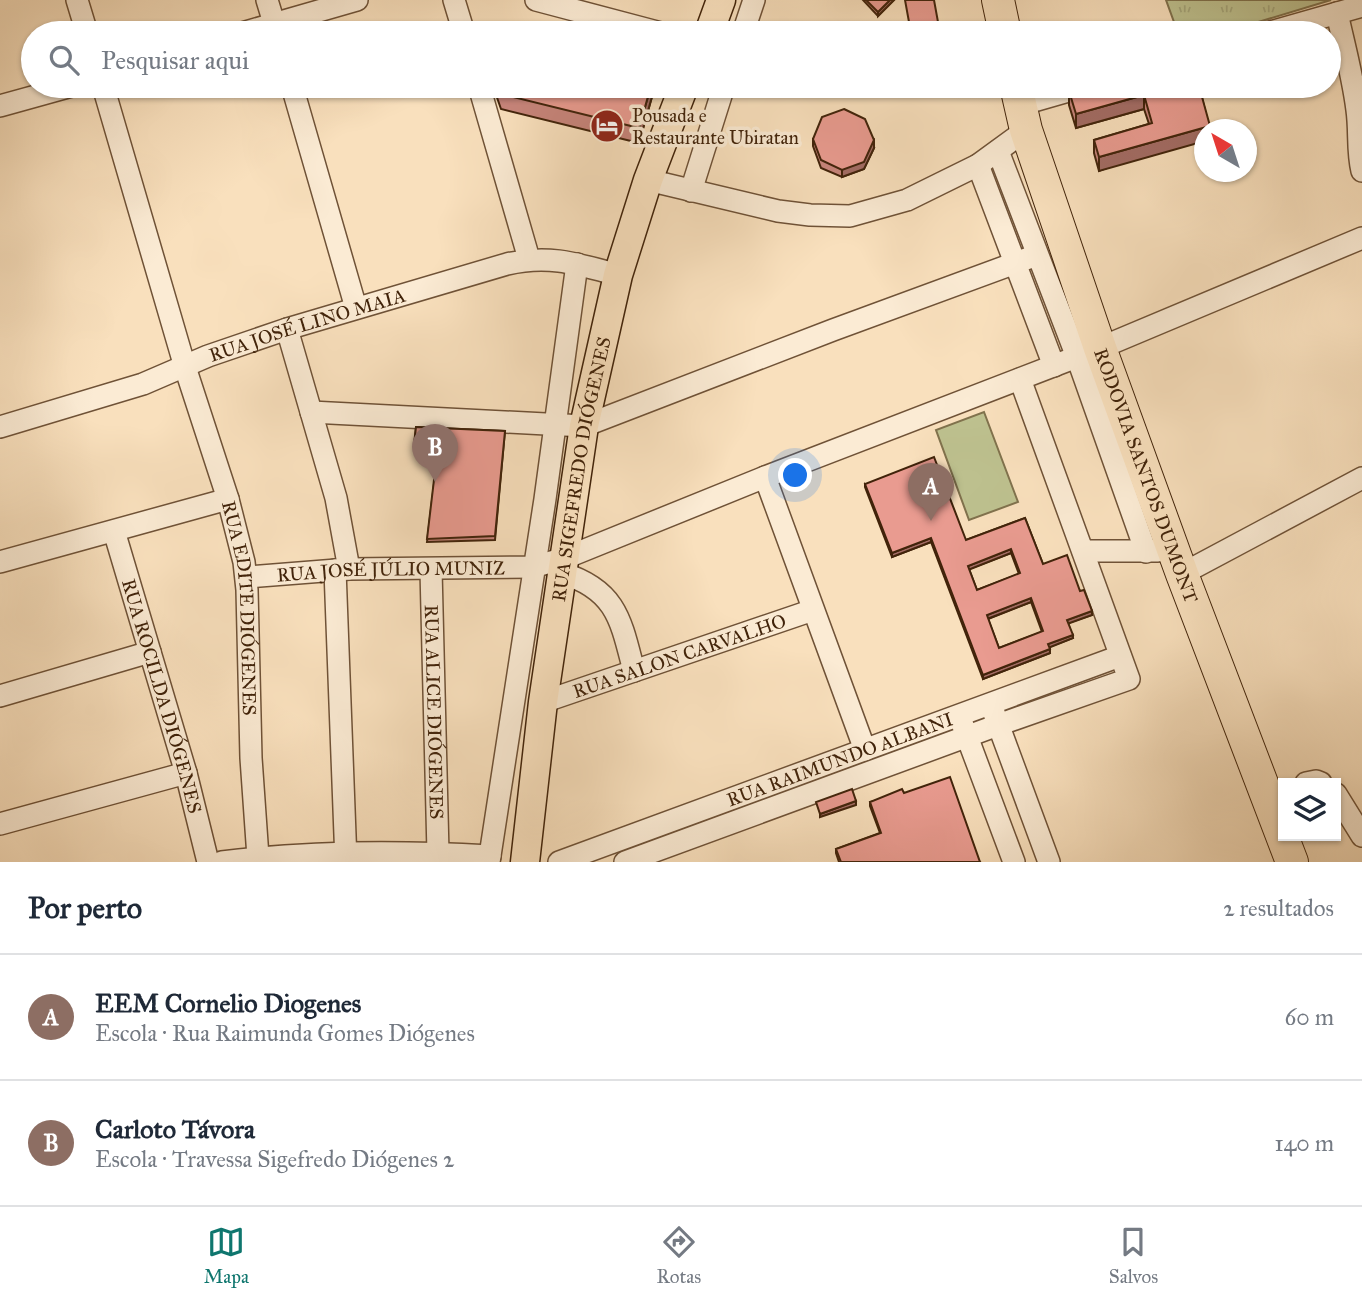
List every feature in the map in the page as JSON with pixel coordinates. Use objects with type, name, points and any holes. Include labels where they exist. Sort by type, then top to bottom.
[{"type":"highway","points":[[998,0],[1002,21]]},
{"type":"highway","name":"RODOVIA SANTOS DUMONT","points":[[1021,107],[1088,353],[1172,566],[1276,798],[1292,862]]},
{"type":"main road","points":[[700,21],[707,0]]},
{"type":"main road","points":[[713,21],[721,0]]},
{"type":"main road","name":"RUA SIGEFREDO DIÓGENES","points":[[525,862],[543,702],[584,426],[618,275],[648,180],[679,98]]},
{"type":"street","points":[[78,0],[84,21]]},
{"type":"street","points":[[267,0],[273,21]]},
{"type":"street","points":[[296,21],[357,0]]},
{"type":"street","points":[[454,0],[460,21]]},
{"type":"street","points":[[536,0],[616,21]]},
{"type":"street","points":[[747,21],[754,0]]},
{"type":"street","points":[[1309,21],[1362,6]]},
{"type":"street","points":[[1337,13],[1339,21]]},
{"type":"street","points":[[1341,31],[1356,98],[1358,155],[1362,171]]},
{"type":"street","points":[[0,106],[29,98]]},
{"type":"street","name":"RUA EDITE DIÓGENES","points":[[107,98],[185,367],[228,499],[247,577],[251,758],[258,858]]},
{"type":"street","points":[[295,98],[356,309]]},
{"type":"street","points":[[482,98],[529,259]]},
{"type":"street","points":[[691,191],[720,98]]},
{"type":"street","points":[[648,180],[778,211],[850,216],[907,200],[978,165],[998,151],[1021,107],[1049,98]]},
{"type":"street","points":[[998,151],[1037,255],[1088,353]]},
{"type":"street","points":[[978,165],[1055,366]]},
{"type":"street","name":"RUA JOSÉ JÚLIO MUNIZ","points":[[247,577],[342,570],[563,565],[765,477],[1088,353],[1362,238]]},
{"type":"street","points":[[311,412],[556,422],[584,426],[1037,255]]},
{"type":"street","name":"RUA JOSÉ LINO MAIA","points":[[0,427],[144,384],[217,353],[287,329],[529,259],[577,264],[618,275]]},
{"type":"street","points":[[222,862],[258,858],[346,858],[438,853],[490,859],[577,264]]},
{"type":"street","points":[[287,329],[336,498],[342,570],[346,858]]},
{"type":"street","points":[[1020,379],[1120,656]]},
{"type":"street","points":[[765,477],[865,750]]},
{"type":"street","points":[[1172,566],[1362,478]]},
{"type":"street","points":[[1083,551],[1172,566],[1362,493]]},
{"type":"street","points":[[0,562],[228,499]]},
{"type":"street","name":"RUA ROCILDA DIÓGENES","points":[[114,531],[186,773],[208,862]]},
{"type":"street","points":[[563,565],[594,585],[616,611],[634,671]]},
{"type":"street","name":"RUA ALICE DIÓGENES","points":[[431,570],[438,853]]},
{"type":"street","name":"RUA SALON CARVALHO","points":[[543,702],[813,610]]},
{"type":"street","points":[[0,696],[150,652]]},
{"type":"street","name":"RUA RAIMUNDO ALBANI","points":[[559,862],[605,854],[772,784],[1120,656],[1129,679],[625,862]]},
{"type":"street","points":[[990,702],[1049,862]]},
{"type":"street","points":[[959,714],[1014,862]]},
{"type":"street","points":[[0,824],[186,773]]},
{"type":"street","points":[[772,784],[779,805]]},
{"type":"street","points":[[989,796],[1020,784]]},
{"type":"street","points":[[1341,802],[1362,836]]},
{"type":"green space","points":[[1166,0],[1331,0],[1262,21],[1174,21]]},
{"type":"green space","points":[[984,412],[1018,502],[969,520],[936,430]]},
{"type":"building","points":[[866,0],[890,0],[878,12]]},
{"type":"building","points":[[905,0],[934,0],[938,21],[909,21]]},
{"type":"building","points":[[517,98],[648,98],[639,128]]},
{"type":"building","points":[[1071,98],[1133,98],[1076,114]]},
{"type":"building","points":[[1145,98],[1202,98],[1208,119],[1194,119],[1194,130],[1099,157],[1094,140],[1152,123]]},
{"type":"building","points":[[844,109],[865,119],[874,140],[864,162],[842,170],[821,160],[813,139],[822,117]]},
{"type":"building","points":[[416,427],[505,431],[495,536],[427,539],[438,446],[414,444]]},
{"type":"building","points":[[934,457],[966,540],[1025,518],[1043,564],[1067,555],[1080,591],[1084,590],[1092,611],[1067,620],[1073,635],[1048,644],[1050,649],[983,675],[931,538],[892,553],[865,484]],"holes":[[[1011,549],[1020,573],[977,590],[968,566]],[[1031,598],[1043,631],[999,648],[987,615]]]},
{"type":"building","points":[[950,777],[980,862],[841,862],[836,849],[881,833],[870,802],[902,789],[904,793]]},
{"type":"building","points":[[852,789],[856,801],[820,814],[816,802]]},
{"type":"place","name":"Pousada e Restaurante Ubiratan","points":[[607,126]]},
{"type":"place","name":"Carloto Távora","points":[[435,482]]},
{"type":"place","name":"EEM Cornelio Diogenes","points":[[931,521]]}]
